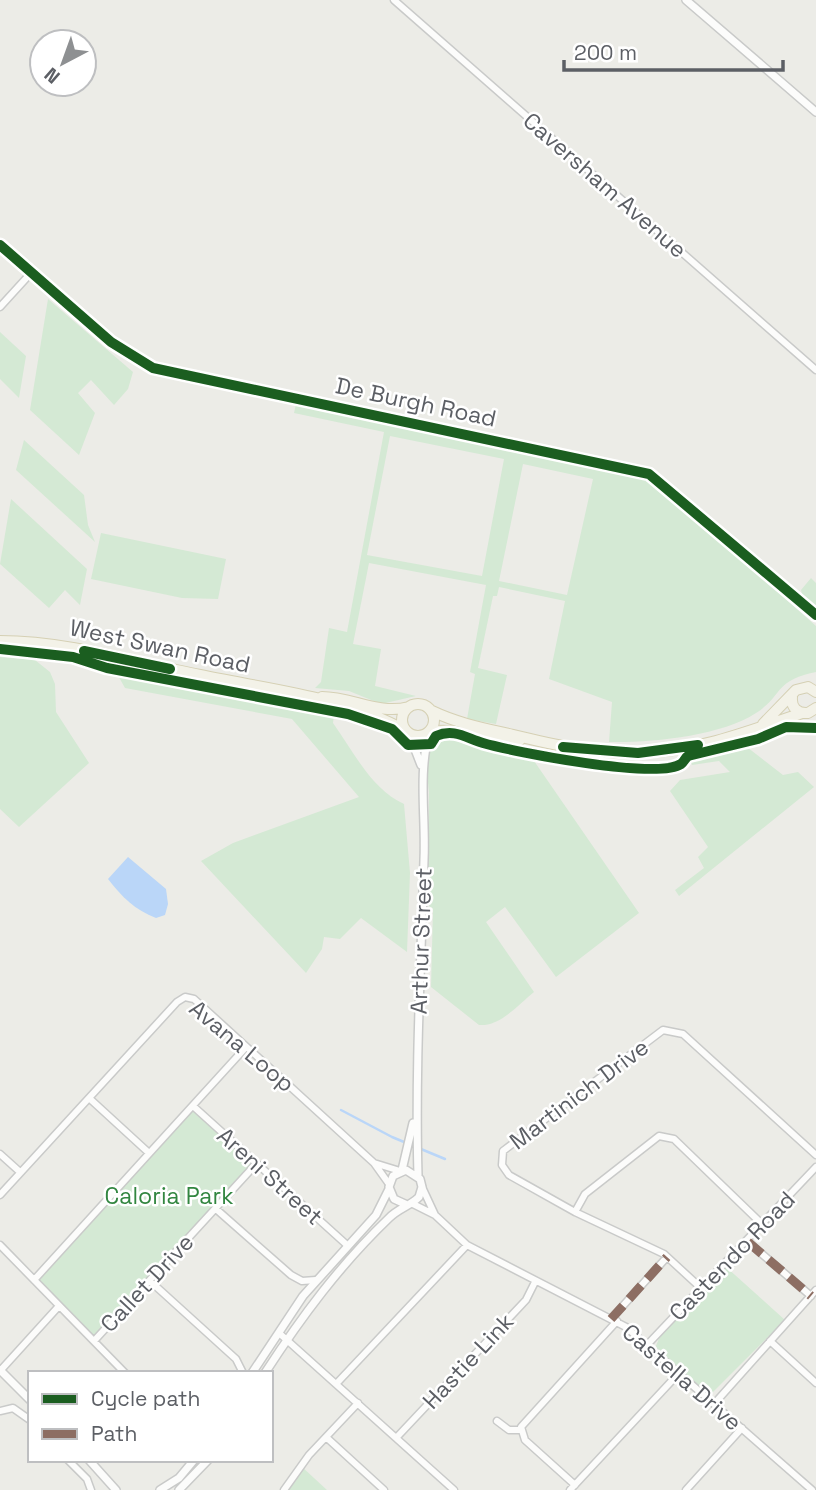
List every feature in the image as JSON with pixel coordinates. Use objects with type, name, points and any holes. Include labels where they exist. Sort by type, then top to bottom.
[{"type":"main road","name":"West Swan Road","points":[[0,641],[61,646],[310,697],[366,712],[407,733]]},
{"type":"main road","points":[[762,725],[800,688],[814,688]]},
{"type":"main road","name":"West Swan Road","points":[[310,697],[336,697],[379,709],[409,707]]},
{"type":"main road","points":[[792,697],[793,707],[810,713]]},
{"type":"main road","points":[[524,739],[496,740],[449,728],[419,737],[407,733],[402,717],[409,707],[421,704],[471,726],[524,739],[582,750],[638,753],[706,744],[762,725],[810,713]]},
{"type":"main road","points":[[430,732],[435,722],[432,711]]},
{"type":"street","name":"Caversham Avenue","points":[[394,0],[816,369]]},
{"type":"street","points":[[686,0],[816,112]]},
{"type":"street","name":"De Burgh Road","points":[[0,246],[111,342],[153,368],[649,474],[816,615]]},
{"type":"street","points":[[0,307],[31,273]]},
{"type":"street","name":"Arthur Street","points":[[418,1175],[416,1112],[425,842],[422,769],[430,732]]},
{"type":"street","name":"Arthur Street","points":[[407,733],[422,769]]},
{"type":"street","name":"Avana Loop","points":[[0,1195],[181,999],[194,999],[374,1163],[389,1187]]},
{"type":"street","name":"Martinich Drive","points":[[702,1289],[667,1257],[575,1212],[504,1171],[501,1158],[503,1151],[663,1030],[683,1034],[816,1155]]},
{"type":"street","points":[[34,1280],[247,1047]]},
{"type":"street","points":[[89,1098],[149,1153]]},
{"type":"street","name":"Areni Street","points":[[193,1106],[347,1245]]},
{"type":"street","name":"Arthur Street","points":[[401,1171],[416,1112]]},
{"type":"street","points":[[575,1212],[585,1194],[654,1139],[664,1135],[674,1139],[763,1225]]},
{"type":"street","points":[[0,1154],[20,1172]]},
{"type":"street","name":"Avana Loop","points":[[374,1163],[401,1171]]},
{"type":"street","name":"Callet Drive","points":[[94,1340],[257,1164]]},
{"type":"street","name":"Castendo Road","points":[[647,1345],[748,1242],[816,1167]]},
{"type":"street","points":[[253,1371],[316,1280],[376,1215],[389,1187],[401,1171],[418,1175],[422,1187],[419,1197],[408,1203],[316,1296],[266,1371]]},
{"type":"street","points":[[389,1187],[394,1199],[408,1203]]},
{"type":"street","name":"Castella Drive","points":[[422,1187],[435,1215]]},
{"type":"street","name":"Castella Drive","points":[[408,1203],[435,1215],[467,1245],[614,1320],[680,1373],[807,1488]]},
{"type":"street","points":[[216,1209],[291,1275],[302,1281],[316,1280]]},
{"type":"street","points":[[714,1404],[813,1293],[748,1242]]},
{"type":"street","points":[[0,1245],[123,1371]]},
{"type":"street","points":[[337,1383],[467,1245]]},
{"type":"street","points":[[667,1257],[523,1421],[520,1430],[525,1440],[572,1488],[680,1373]]},
{"type":"street","points":[[150,1281],[236,1359],[242,1371]]},
{"type":"street","name":"Hastie Link","points":[[397,1437],[526,1300],[536,1282]]},
{"type":"street","points":[[28,1398],[0,1370],[59,1306]]},
{"type":"street","points":[[279,1332],[397,1437],[445,1487],[454,1490]]},
{"type":"street","points":[[770,1342],[816,1382]]},
{"type":"street","points":[[284,1490],[326,1437],[359,1403]]},
{"type":"street","points":[[0,1411],[13,1408],[28,1419]]},
{"type":"street","points":[[497,1421],[509,1430],[520,1430]]},
{"type":"street","points":[[686,1490],[742,1429]]},
{"type":"street","points":[[326,1437],[384,1490]]},
{"type":"street","points":[[70,1462],[87,1479],[91,1490]]},
{"type":"street","points":[[91,1462],[115,1488],[123,1490]]},
{"type":"street","points":[[160,1490],[179,1478],[192,1462]]},
{"type":"street","points":[[183,1489],[206,1462]]},
{"type":"green space","points":[[48,299],[133,372],[128,389],[114,405],[91,380],[78,393],[95,413],[79,455],[30,410]]},
{"type":"green space","points":[[0,332],[26,356],[19,398],[0,379]]},
{"type":"green space","points":[[296,404],[646,478],[664,490],[816,626],[816,672],[792,680],[756,713],[724,727],[665,739],[609,742],[612,702],[549,679],[565,601],[499,587],[497,596],[493,596],[478,668],[507,675],[496,724],[467,719],[475,674],[470,672],[486,585],[369,563],[353,644],[381,649],[375,686],[416,696],[381,704],[349,691],[315,688],[321,682],[329,628],[347,632],[384,432],[294,413]],"holes":[[[390,436],[504,459],[482,576],[367,555]],[[523,464],[593,479],[567,595],[499,581]]]},
{"type":"green space","points":[[24,440],[84,495],[88,525],[95,542],[16,470]]},
{"type":"green space","points":[[11,499],[87,569],[80,605],[65,590],[49,608],[0,564]]},
{"type":"green space","points":[[101,533],[226,559],[218,599],[182,598],[91,579]]},
{"type":"green space","points":[[811,578],[816,583],[816,610],[803,598],[801,590]]},
{"type":"green space","points":[[0,657],[35,660],[50,672],[55,684],[56,712],[89,763],[19,827],[0,809]]},
{"type":"green space","points":[[116,672],[334,715],[333,723],[364,769],[382,789],[404,804],[410,873],[407,952],[361,918],[340,939],[324,937],[322,949],[306,973],[201,861],[233,843],[359,797],[292,719],[125,688]]},
{"type":"green space","points":[[443,736],[532,758],[639,913],[556,977],[505,907],[486,922],[534,992],[502,1019],[487,1025],[479,1025],[431,987],[433,909],[429,906],[428,898],[429,792],[426,763],[430,748]]},
{"type":"green space","points":[[743,744],[783,775],[798,772],[814,787],[679,896],[675,890],[704,868],[698,857],[708,847],[670,791],[680,780],[730,772],[719,761],[692,765],[689,757]]},
{"type":"green space","name":"Caloria Park","points":[[193,1106],[256,1164],[94,1341],[34,1280]]},
{"type":"green space","points":[[725,1266],[785,1320],[712,1393],[705,1392],[658,1352],[656,1346],[660,1336]]},
{"type":"green space","points":[[301,1466],[327,1490],[284,1490]]},
{"type":"water","points":[[128,857],[166,889],[168,904],[165,915],[156,918],[135,907],[108,879]]},
{"type":"waterway","points":[[341,1110],[392,1137],[445,1159]]},
{"type":"marked path","points":[[748,1242],[811,1296]]},
{"type":"marked path","points":[[611,1319],[667,1257]]},
{"type":"cycle path","points":[[0,245],[111,342],[153,368],[649,474],[816,615]]},
{"type":"cycle path","points":[[0,649],[73,657],[107,668],[348,714],[392,729],[408,745],[431,744],[436,736],[454,733],[524,752],[616,767],[667,768],[681,764],[688,756],[758,739],[786,727],[816,728]]},
{"type":"cycle path","points":[[84,651],[170,669]]},
{"type":"cycle path","points":[[563,747],[638,753],[698,745]]}]
